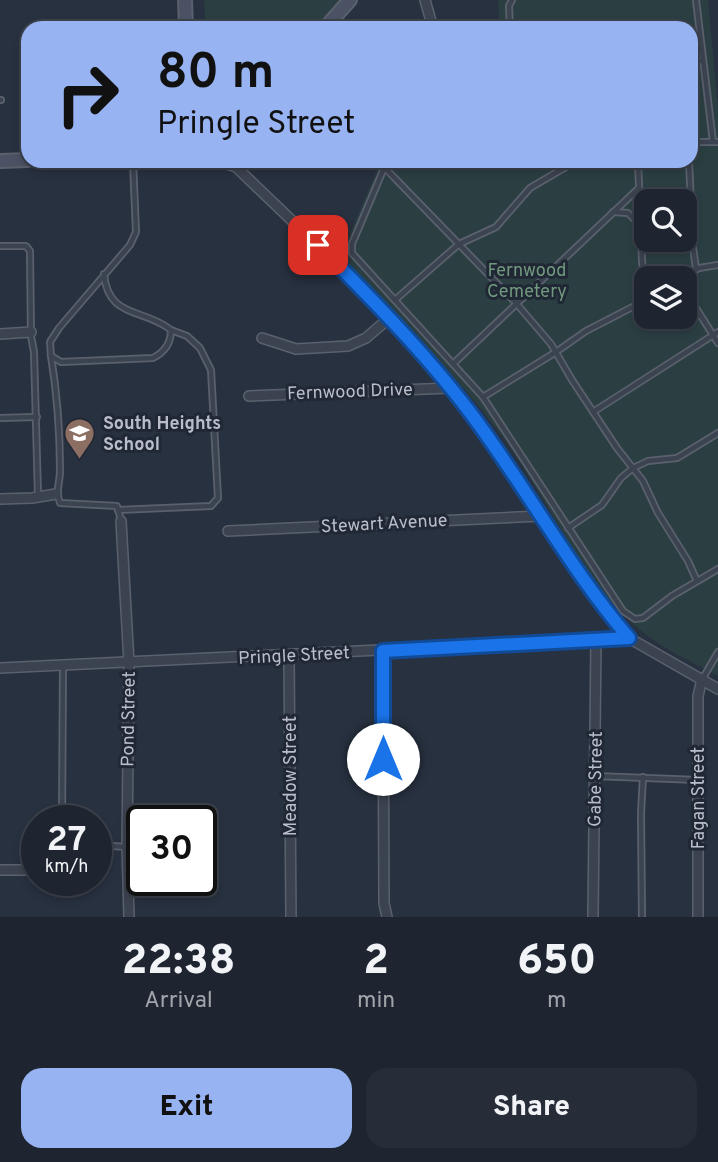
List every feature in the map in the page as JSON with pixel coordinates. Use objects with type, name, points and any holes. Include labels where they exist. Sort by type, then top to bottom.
[{"type":"main road","points":[[185,0],[186,21]]},
{"type":"main road","points":[[331,21],[349,0]]},
{"type":"main road","points":[[0,161],[21,160]]},
{"type":"street","points":[[425,0],[431,21]]},
{"type":"street","points":[[238,168],[388,319],[451,388],[489,439],[571,562],[629,638],[718,689]]},
{"type":"street","points":[[262,338],[296,349],[348,346],[366,338],[388,319]]},
{"type":"street","points":[[0,334],[31,332]]},
{"type":"street","name":"Fernwood Drive","points":[[249,396],[451,388]]},
{"type":"street","points":[[0,499],[56,494]]},
{"type":"street","name":"Stewart Avenue","points":[[228,531],[541,516]]},
{"type":"street","name":"Pond Street","points":[[121,521],[129,663],[127,805]]},
{"type":"street","name":"Pringle Street","points":[[0,667],[629,638]]},
{"type":"street","name":"Gabe Street","points":[[593,917],[596,640]]},
{"type":"street","points":[[383,651],[384,903],[387,917]]},
{"type":"street","name":"Meadow Street","points":[[289,655],[291,917]]},
{"type":"street","name":"Fagan Street","points":[[698,917],[698,696],[702,680]]},
{"type":"street","points":[[0,870],[21,870]]},
{"type":"street","name":"Pond Street","points":[[128,896],[129,917]]},
{"type":"lane","points":[[510,21],[509,6],[512,0]]},
{"type":"lane","points":[[696,0],[716,142],[698,142]]},
{"type":"lane","points":[[698,61],[703,61]]},
{"type":"lane","points":[[121,521],[117,506],[60,503],[56,494],[60,474],[55,378],[50,342],[130,245],[136,232],[133,168]]},
{"type":"lane","points":[[384,168],[351,249],[355,257],[483,397],[623,611],[635,619],[648,615],[671,596],[718,569]]},
{"type":"lane","points":[[385,168],[516,303],[556,352],[593,412],[643,481],[697,581]]},
{"type":"lane","points":[[395,300],[459,244],[491,230],[501,222],[530,188],[564,168]]},
{"type":"lane","points":[[454,363],[639,188],[638,168]]},
{"type":"lane","points":[[689,168],[696,266]]},
{"type":"lane","points":[[612,212],[628,213],[634,219]]},
{"type":"lane","points":[[0,246],[26,246],[30,251],[38,497]]},
{"type":"lane","points":[[697,269],[718,265]]},
{"type":"lane","points":[[104,274],[105,286],[113,302],[125,310],[163,323],[171,330],[187,336],[200,348],[211,370],[218,498],[211,506],[118,510]]},
{"type":"lane","points":[[483,397],[586,331],[634,307]]},
{"type":"lane","points":[[697,307],[716,334],[718,343]]},
{"type":"lane","points":[[51,355],[61,362],[153,358],[162,354],[166,348],[171,338],[171,330]]},
{"type":"lane","points":[[593,412],[716,334]]},
{"type":"lane","points":[[0,418],[37,416]]},
{"type":"lane","points":[[568,528],[602,505],[613,488],[633,468],[649,461],[677,458],[718,433]]},
{"type":"lane","points":[[702,680],[718,652]]},
{"type":"lane","points":[[62,805],[63,665]]},
{"type":"lane","points":[[595,776],[698,780]]},
{"type":"lane","points":[[642,917],[643,777]]},
{"type":"green space","points":[[204,0],[348,0],[327,21],[206,21]]},
{"type":"green space","name":"Fernwood Cemetery","points":[[498,0],[708,0],[718,108],[718,676],[658,643],[619,610],[582,563],[501,435],[423,343],[340,257],[378,168],[698,168],[698,21],[500,21]]},
{"type":"place","name":"South Heights School","points":[[80,460]]},
{"type":"route","points":[[318,245],[451,388],[489,439],[571,562],[629,638],[383,651],[383,759]]}]
